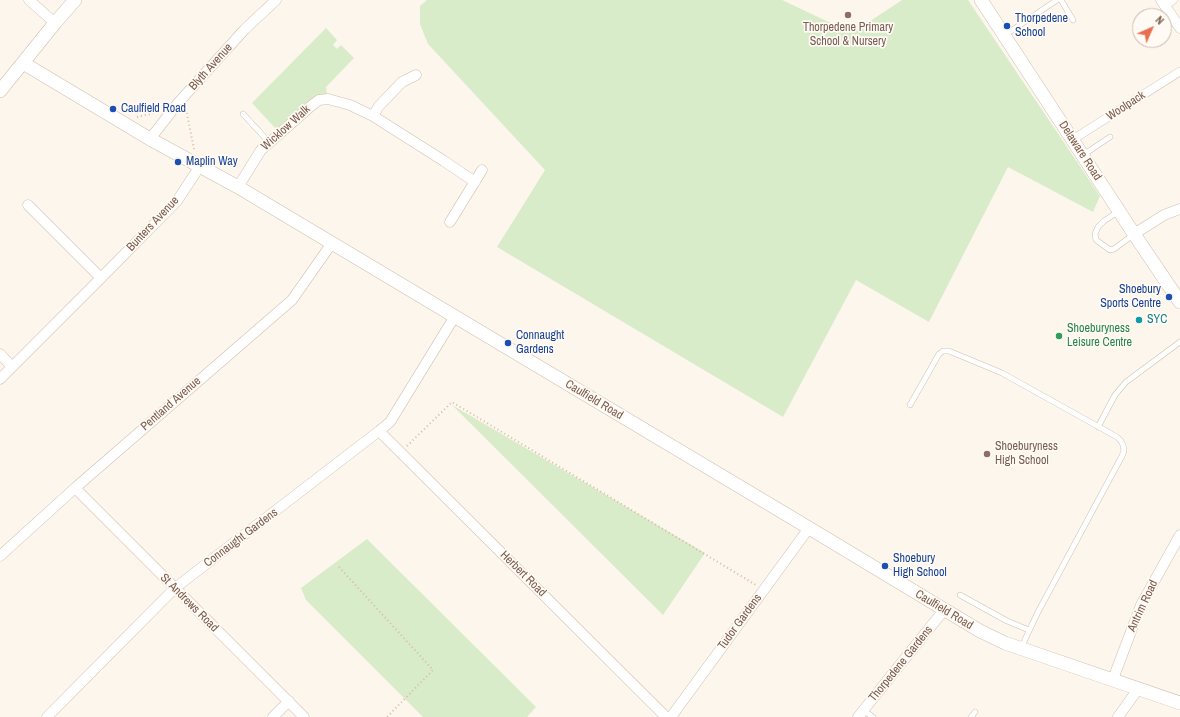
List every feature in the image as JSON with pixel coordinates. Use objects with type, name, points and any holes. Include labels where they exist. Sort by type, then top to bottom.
[{"type":"street","points":[[29,0],[55,23]]},
{"type":"street","points":[[0,91],[75,0]]},
{"type":"street","name":"Blyth Avenue","points":[[150,139],[178,103],[245,29],[276,0]]},
{"type":"street","name":"Delaware Road","points":[[981,0],[1180,302]]},
{"type":"street","points":[[1166,2],[1180,28]]},
{"type":"street","name":"Caulfield Road","points":[[23,63],[150,139],[238,187],[980,631],[1005,643],[1180,702]]},
{"type":"street","name":"Woolpack","points":[[1072,140],[1179,72]]},
{"type":"street","points":[[373,116],[379,106],[400,80],[416,75]]},
{"type":"street","name":"Wicklow Walk","points":[[238,187],[261,150],[269,142],[319,100],[328,98],[338,100],[373,116],[438,156],[475,182]]},
{"type":"street","name":"Bunters Avenue","points":[[0,379],[177,201],[196,164]]},
{"type":"street","points":[[450,222],[482,170]]},
{"type":"street","points":[[28,205],[101,278]]},
{"type":"street","points":[[1134,234],[1164,215],[1180,209]]},
{"type":"street","name":"Pentland Avenue","points":[[0,556],[75,488],[292,300],[332,244]]},
{"type":"street","name":"Connaught Gardens","points":[[47,717],[175,588],[390,422],[455,316]]},
{"type":"street","points":[[0,354],[12,367]]},
{"type":"street","name":"Herbert Road","points":[[379,432],[666,717]]},
{"type":"street","name":"St Andrews Road","points":[[75,488],[304,717]]},
{"type":"street","name":"Tudor Gardens","points":[[671,717],[809,528]]},
{"type":"street","name":"Antrim Road","points":[[1113,680],[1141,605],[1180,535]]},
{"type":"street","name":"Thorpedene Gardens","points":[[861,713],[944,610]]},
{"type":"street","points":[[1118,717],[1138,689]]},
{"type":"street","points":[[273,717],[288,701]]},
{"type":"lane","points":[[1004,36],[1057,0]]},
{"type":"lane","points":[[1061,0],[1073,20]]},
{"type":"lane","points":[[243,114],[269,142]]},
{"type":"lane","points":[[1082,155],[1110,137]]},
{"type":"lane","points":[[1119,211],[1098,227],[1094,234],[1096,240],[1110,250],[1114,249],[1134,234]]},
{"type":"lane","points":[[1098,426],[1116,395],[1126,382],[1180,342]]},
{"type":"lane","points":[[910,405],[939,354],[943,351],[949,350],[1002,373],[1098,426],[1121,441],[1124,451],[1122,456],[1020,648]]},
{"type":"lane","points":[[960,595],[1008,621],[1029,630]]},
{"type":"lane","points":[[861,713],[873,717]]},
{"type":"path","points":[[178,103],[186,109],[196,164]]},
{"type":"path","points":[[127,125],[133,117],[161,112],[167,116]]},
{"type":"path","points":[[400,452],[452,402],[764,590]]},
{"type":"path","points":[[339,567],[432,670],[387,717]]},
{"type":"green space","points":[[427,0],[782,0],[852,33],[902,0],[968,0],[1100,196],[1093,212],[1008,167],[929,322],[856,280],[783,417],[497,247],[545,170],[428,44],[420,24],[420,6]]},
{"type":"green space","points":[[326,28],[337,40],[333,45],[337,49],[341,45],[354,58],[326,87],[327,94],[319,95],[313,98],[276,129],[252,103]]},
{"type":"green space","points":[[452,405],[705,553],[663,615]]},
{"type":"green space","points":[[367,539],[536,707],[527,717],[423,717],[306,600],[301,588]]},
{"type":"place","name":"Thorpedene Primary School & Nursery","points":[[848,15]]},
{"type":"place","name":"Thorpedene School","points":[[1007,26]]},
{"type":"place","name":"Caulfield Road","points":[[113,109]]},
{"type":"place","name":"Maplin Way","points":[[178,162]]},
{"type":"place","name":"Shoebury Sports Centre","points":[[1169,297]]},
{"type":"place","name":"SYC","points":[[1139,320]]},
{"type":"place","name":"Shoeburyness Leisure Centre","points":[[1059,336]]},
{"type":"place","name":"Connaught Gardens","points":[[508,343]]},
{"type":"place","name":"Shoeburyness High School","points":[[987,454]]},
{"type":"place","name":"Shoebury High School","points":[[885,566]]}]
